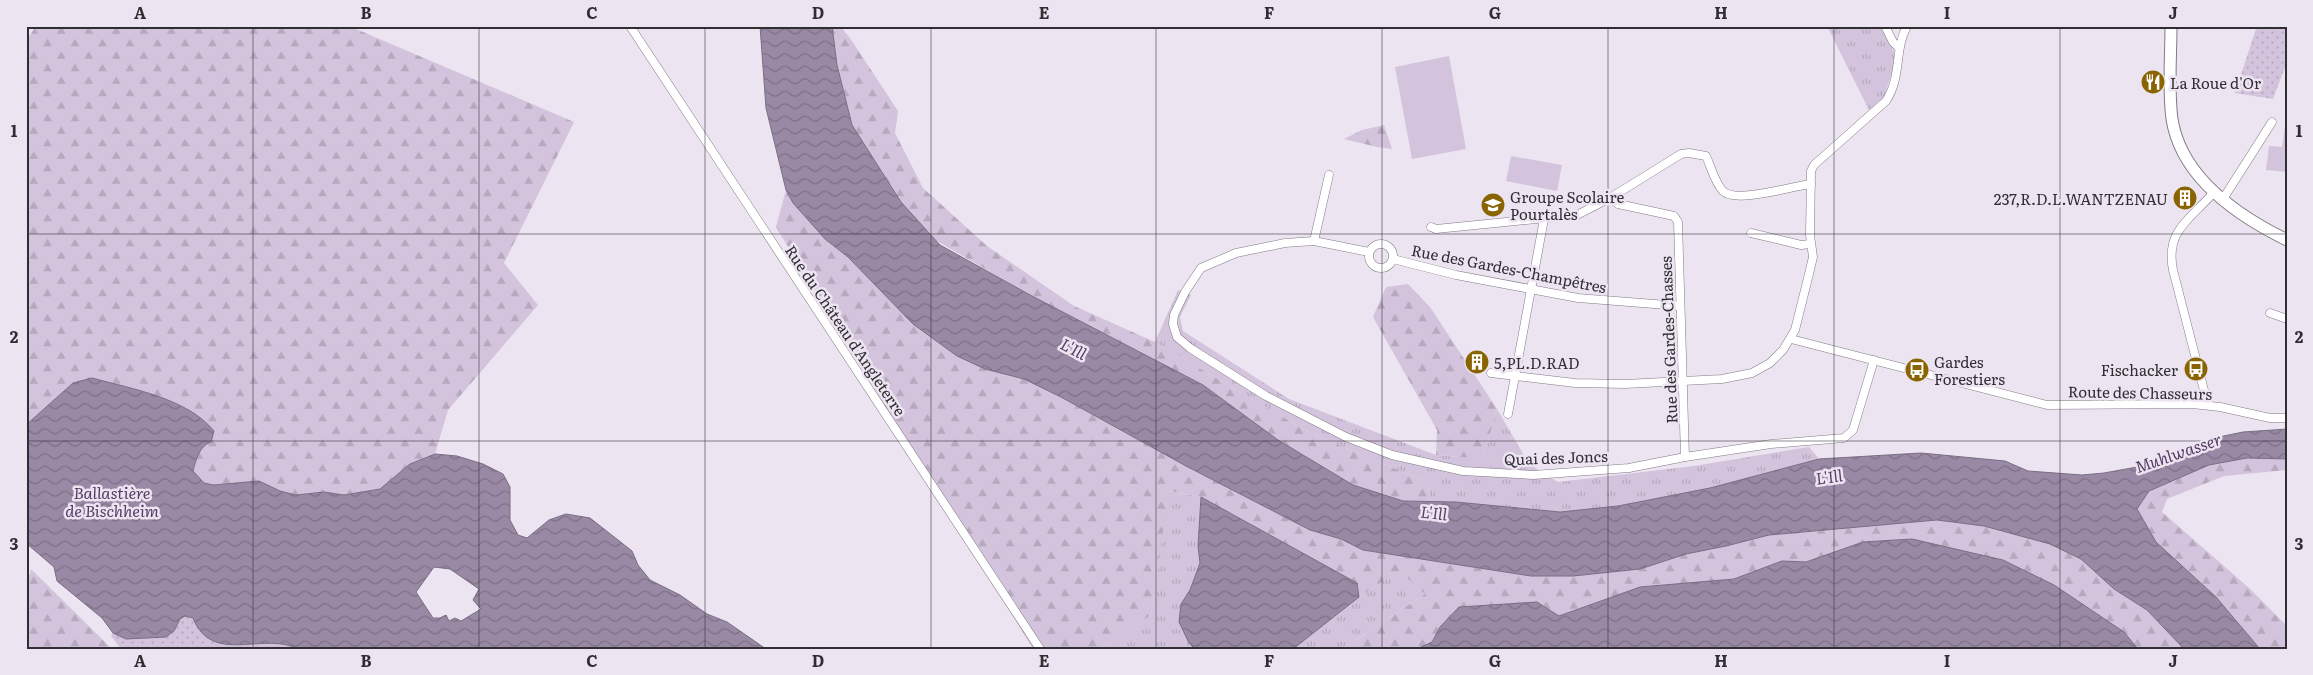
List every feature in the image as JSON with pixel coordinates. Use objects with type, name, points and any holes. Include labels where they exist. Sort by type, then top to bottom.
[{"type":"main road","points":[[2171,26],[2171,100],[2174,130],[2186,157],[2195,171],[2245,218],[2287,240]]},
{"type":"street","name":"Rue du Château d'Angleterre","points":[[630,26],[1040,649]]},
{"type":"street","points":[[1885,26],[1893,42],[1900,48]]},
{"type":"street","points":[[1491,373],[1583,383],[1625,384],[1722,379],[1752,373],[1770,363],[1783,350],[1791,338],[1813,257],[1810,244],[1810,184],[1814,165],[1886,101],[1892,92],[1897,75],[1900,48],[1907,26]]},
{"type":"street","points":[[2206,405],[2206,398],[2170,252],[2175,234],[2219,195],[2272,122]]},
{"type":"street","points":[[1431,228],[1577,215],[1610,198],[1667,161],[1689,153],[1706,156],[1722,191],[1730,195],[1757,194],[1810,184]]},
{"type":"street","points":[[1314,241],[1329,174]]},
{"type":"street","name":"Rue des Gardes-Chasses","points":[[1610,198],[1618,204],[1674,216],[1678,222],[1684,457]]},
{"type":"street","points":[[1508,414],[1529,289],[1544,219]]},
{"type":"street","points":[[1750,233],[1801,245],[1810,244]]},
{"type":"street","name":"Rue des Gardes-Champêtres","points":[[1174,314],[1185,292],[1201,268],[1243,251],[1285,243],[1314,241],[1370,252]]},
{"type":"street","name":"Rue des Gardes-Champêtres","points":[[1370,252],[1377,244],[1385,244],[1391,248],[1394,259]]},
{"type":"street","name":"Rue des Gardes-Champêtres","points":[[1370,252],[1372,263],[1378,268],[1389,266],[1394,259]]},
{"type":"street","name":"Rue des Gardes-Champêtres","points":[[1394,259],[1456,275],[1578,298],[1680,306]]},
{"type":"street","points":[[2270,313],[2287,319]]},
{"type":"street","name":"Quai des Joncs","points":[[1174,314],[1173,324],[1177,337],[1190,348],[1266,396],[1346,437],[1392,455],[1463,471],[1533,475],[1629,468],[1684,457],[1771,444],[1844,438],[1854,430],[1874,360]]},
{"type":"street","name":"Route des Chasseurs","points":[[1791,338],[2047,405],[2206,405],[2270,418],[2287,418]]},
{"type":"green space","points":[[36,26],[349,26],[574,122],[504,263],[538,305],[448,410],[435,454],[410,464],[380,489],[344,495],[324,492],[296,495],[280,491],[259,481],[214,485],[204,483],[193,471],[199,454],[204,446],[211,441],[214,431],[73,383],[26,425],[26,41]]},
{"type":"green space","points":[[832,26],[840,26],[850,38],[898,111],[895,133],[923,188],[987,246],[1074,306],[1155,342],[1310,433],[1427,482],[1431,503],[1403,501],[1353,485],[1278,440],[1203,385],[1032,296],[937,241],[901,202],[852,125],[837,65]]},
{"type":"green space","points":[[1827,26],[1882,26],[1894,52],[1894,66],[1884,97],[1869,110]]},
{"type":"green space","points":[[2257,26],[2287,26],[2287,62],[2273,99],[2235,93]]},
{"type":"green space","points":[[1449,56],[1466,149],[1412,159],[1395,67]]},
{"type":"green space","points":[[1384,125],[1392,149],[1344,139],[1362,130]]},
{"type":"green space","points":[[2285,125],[2287,125],[2287,172],[2266,170],[2269,146],[2282,147]]},
{"type":"green space","points":[[1511,156],[1562,165],[1557,191],[1506,181]]},
{"type":"green space","points":[[786,190],[793,203],[825,239],[848,257],[880,289],[986,369],[1024,379],[1310,530],[1341,539],[1363,550],[1531,576],[1573,576],[1640,569],[1686,554],[1769,535],[1937,520],[1985,526],[2050,544],[2081,559],[2114,589],[2147,610],[2184,649],[2138,649],[2124,632],[1863,542],[1806,562],[1782,561],[1734,579],[1640,587],[1559,616],[1537,602],[1440,627],[1432,642],[1417,649],[1342,649],[1425,594],[1399,571],[1359,597],[1357,583],[1201,497],[1169,491],[1151,615],[1100,649],[1033,649],[776,227]]},
{"type":"green space","points":[[1408,284],[1430,307],[1497,409],[1483,459],[1436,455],[1437,430],[1373,317],[1386,287]]},
{"type":"green space","points":[[1178,290],[1191,295],[1180,317],[1183,331],[1289,399],[1436,455],[1483,459],[1497,409],[1529,464],[1558,482],[1694,466],[1809,447],[1819,459],[1710,488],[1618,506],[1560,512],[1456,502],[1431,503],[1427,482],[1310,433],[1155,342]]},
{"type":"green space","points":[[2247,458],[2287,459],[2287,470],[2224,476],[2167,499],[2162,512],[2249,588],[2287,626],[2287,649],[2260,649],[2216,597],[2156,542],[2137,509],[2149,491],[2209,465]]},
{"type":"green space","points":[[1168,491],[1201,497],[1198,546],[1200,563],[1190,590],[1181,604],[1189,643],[1195,649],[1100,649],[1151,615]]},
{"type":"green space","points":[[31,569],[112,649],[26,649],[26,587]]},
{"type":"green space","points":[[1399,571],[1425,594],[1342,649],[1293,649],[1359,597]]},
{"type":"green space","points":[[185,616],[193,618],[201,632],[212,640],[225,644],[270,643],[298,649],[121,649],[111,636],[113,633],[136,639],[174,631],[180,619]]},
{"type":"water","name":"L'Ill","points":[[760,26],[832,26],[837,65],[852,125],[901,202],[940,245],[1032,296],[1203,385],[1278,440],[1353,485],[1403,501],[1456,502],[1560,512],[1618,506],[1710,488],[1819,459],[1921,453],[2005,461],[2028,471],[2082,475],[2148,465],[2219,437],[2243,432],[2287,429],[2287,459],[2247,458],[2209,465],[2149,491],[2137,509],[2156,542],[2216,597],[2260,649],[2184,649],[2147,610],[2114,589],[2081,559],[2050,544],[1984,526],[1937,520],[1769,535],[1686,554],[1640,569],[1573,576],[1531,576],[1363,550],[1341,539],[1310,530],[1186,466],[1061,397],[1024,379],[985,369],[957,356],[913,324],[848,257],[825,239],[793,203],[786,190],[766,108]]},
{"type":"water","name":"Ballastière de Bischheim","points":[[92,378],[141,391],[158,396],[189,410],[203,420],[214,431],[211,442],[199,454],[193,471],[204,483],[214,485],[259,481],[280,491],[296,495],[324,492],[344,495],[380,489],[410,464],[435,454],[457,456],[483,464],[503,474],[510,487],[510,520],[518,535],[527,538],[549,520],[566,514],[590,518],[632,551],[638,565],[650,580],[680,595],[707,614],[727,622],[766,649],[298,649],[284,644],[240,645],[212,641],[202,632],[193,618],[185,616],[180,619],[174,631],[166,637],[126,639],[113,633],[102,618],[57,581],[54,567],[26,543],[26,425],[73,383]],"holes":[[[434,567],[450,569],[479,589],[473,600],[481,609],[461,621],[455,618],[449,621],[446,615],[440,618],[433,618],[416,592]]]},
{"type":"water","points":[[1201,497],[1357,583],[1359,597],[1293,649],[1195,649],[1189,643],[1179,622],[1181,604],[1190,590],[1200,563],[1198,546]]},
{"type":"water","points":[[1912,539],[2003,560],[2054,585],[2124,632],[2138,649],[1417,649],[1432,642],[1440,627],[1459,607],[1537,602],[1559,616],[1640,587],[1734,579],[1782,561],[1806,562],[1863,542]]},
{"type":"place","name":"La Roue d'Or","points":[[2153,82]]},
{"type":"place","name":"237,R.D.L.WANTZENAU","points":[[2185,198]]},
{"type":"place","name":"Groupe Scolaire Pourtalès","points":[[1493,205]]},
{"type":"place","name":"5,PL.D.RAD","points":[[1477,362]]},
{"type":"place","name":"Fischacker","points":[[2196,369]]},
{"type":"place","name":"Gardes Forestiers","points":[[1917,370]]},
{"type":"water label","name":"Muhlwasser","points":[[2178,452]]}]
